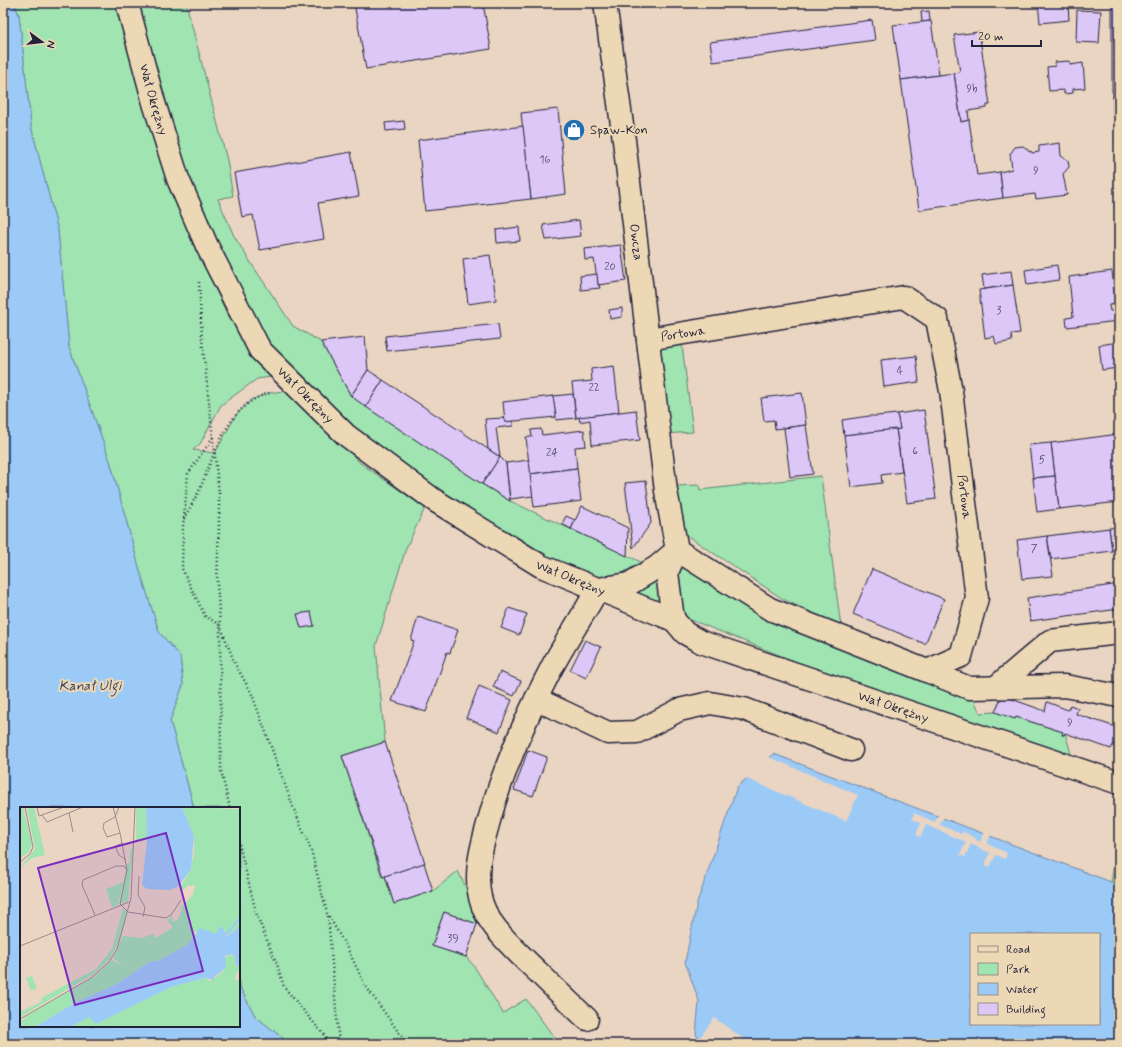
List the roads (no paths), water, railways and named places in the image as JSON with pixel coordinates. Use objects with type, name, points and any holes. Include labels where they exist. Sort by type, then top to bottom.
[{"type":"street","name":"Wał Okrężny","points":[[127,3],[154,103],[178,179],[207,246],[260,350],[346,435],[434,500],[541,566],[674,620],[685,633],[701,642],[1119,783]]},
{"type":"street","name":"Owcza","points":[[605,3],[624,140],[665,481],[677,550]]},
{"type":"street","name":"Portowa","points":[[648,339],[904,297],[937,320],[951,391],[977,598],[961,656],[927,671]]},
{"type":"street","points":[[677,550],[770,609],[968,688],[1066,686],[1119,696]]},
{"type":"street","points":[[587,1019],[509,945],[489,918],[482,904],[478,888],[481,851],[496,798],[510,758],[536,699],[552,666],[598,590],[629,584],[677,550]]},
{"type":"street","points":[[674,620],[667,572],[677,550]]},
{"type":"street","points":[[996,688],[1050,641],[1119,633]]},
{"type":"street","points":[[536,699],[608,733],[637,732],[679,710],[710,703],[744,709],[851,750]]},
{"type":"water","name":"Kanał Ulgi","points":[[3,3],[14,3],[19,15],[31,126],[58,231],[69,347],[110,461],[140,571],[159,632],[180,656],[183,685],[170,721],[194,807],[20,807],[20,1027],[240,1027],[240,988],[255,1016],[290,1044],[3,1044]]},
{"type":"water","points":[[774,754],[1119,884],[1119,1044],[706,1044],[696,1035],[699,1001],[685,962],[697,903],[737,787]]},
{"type":"place","name":"Spaw-Kon","points":[[574,130]]}]
